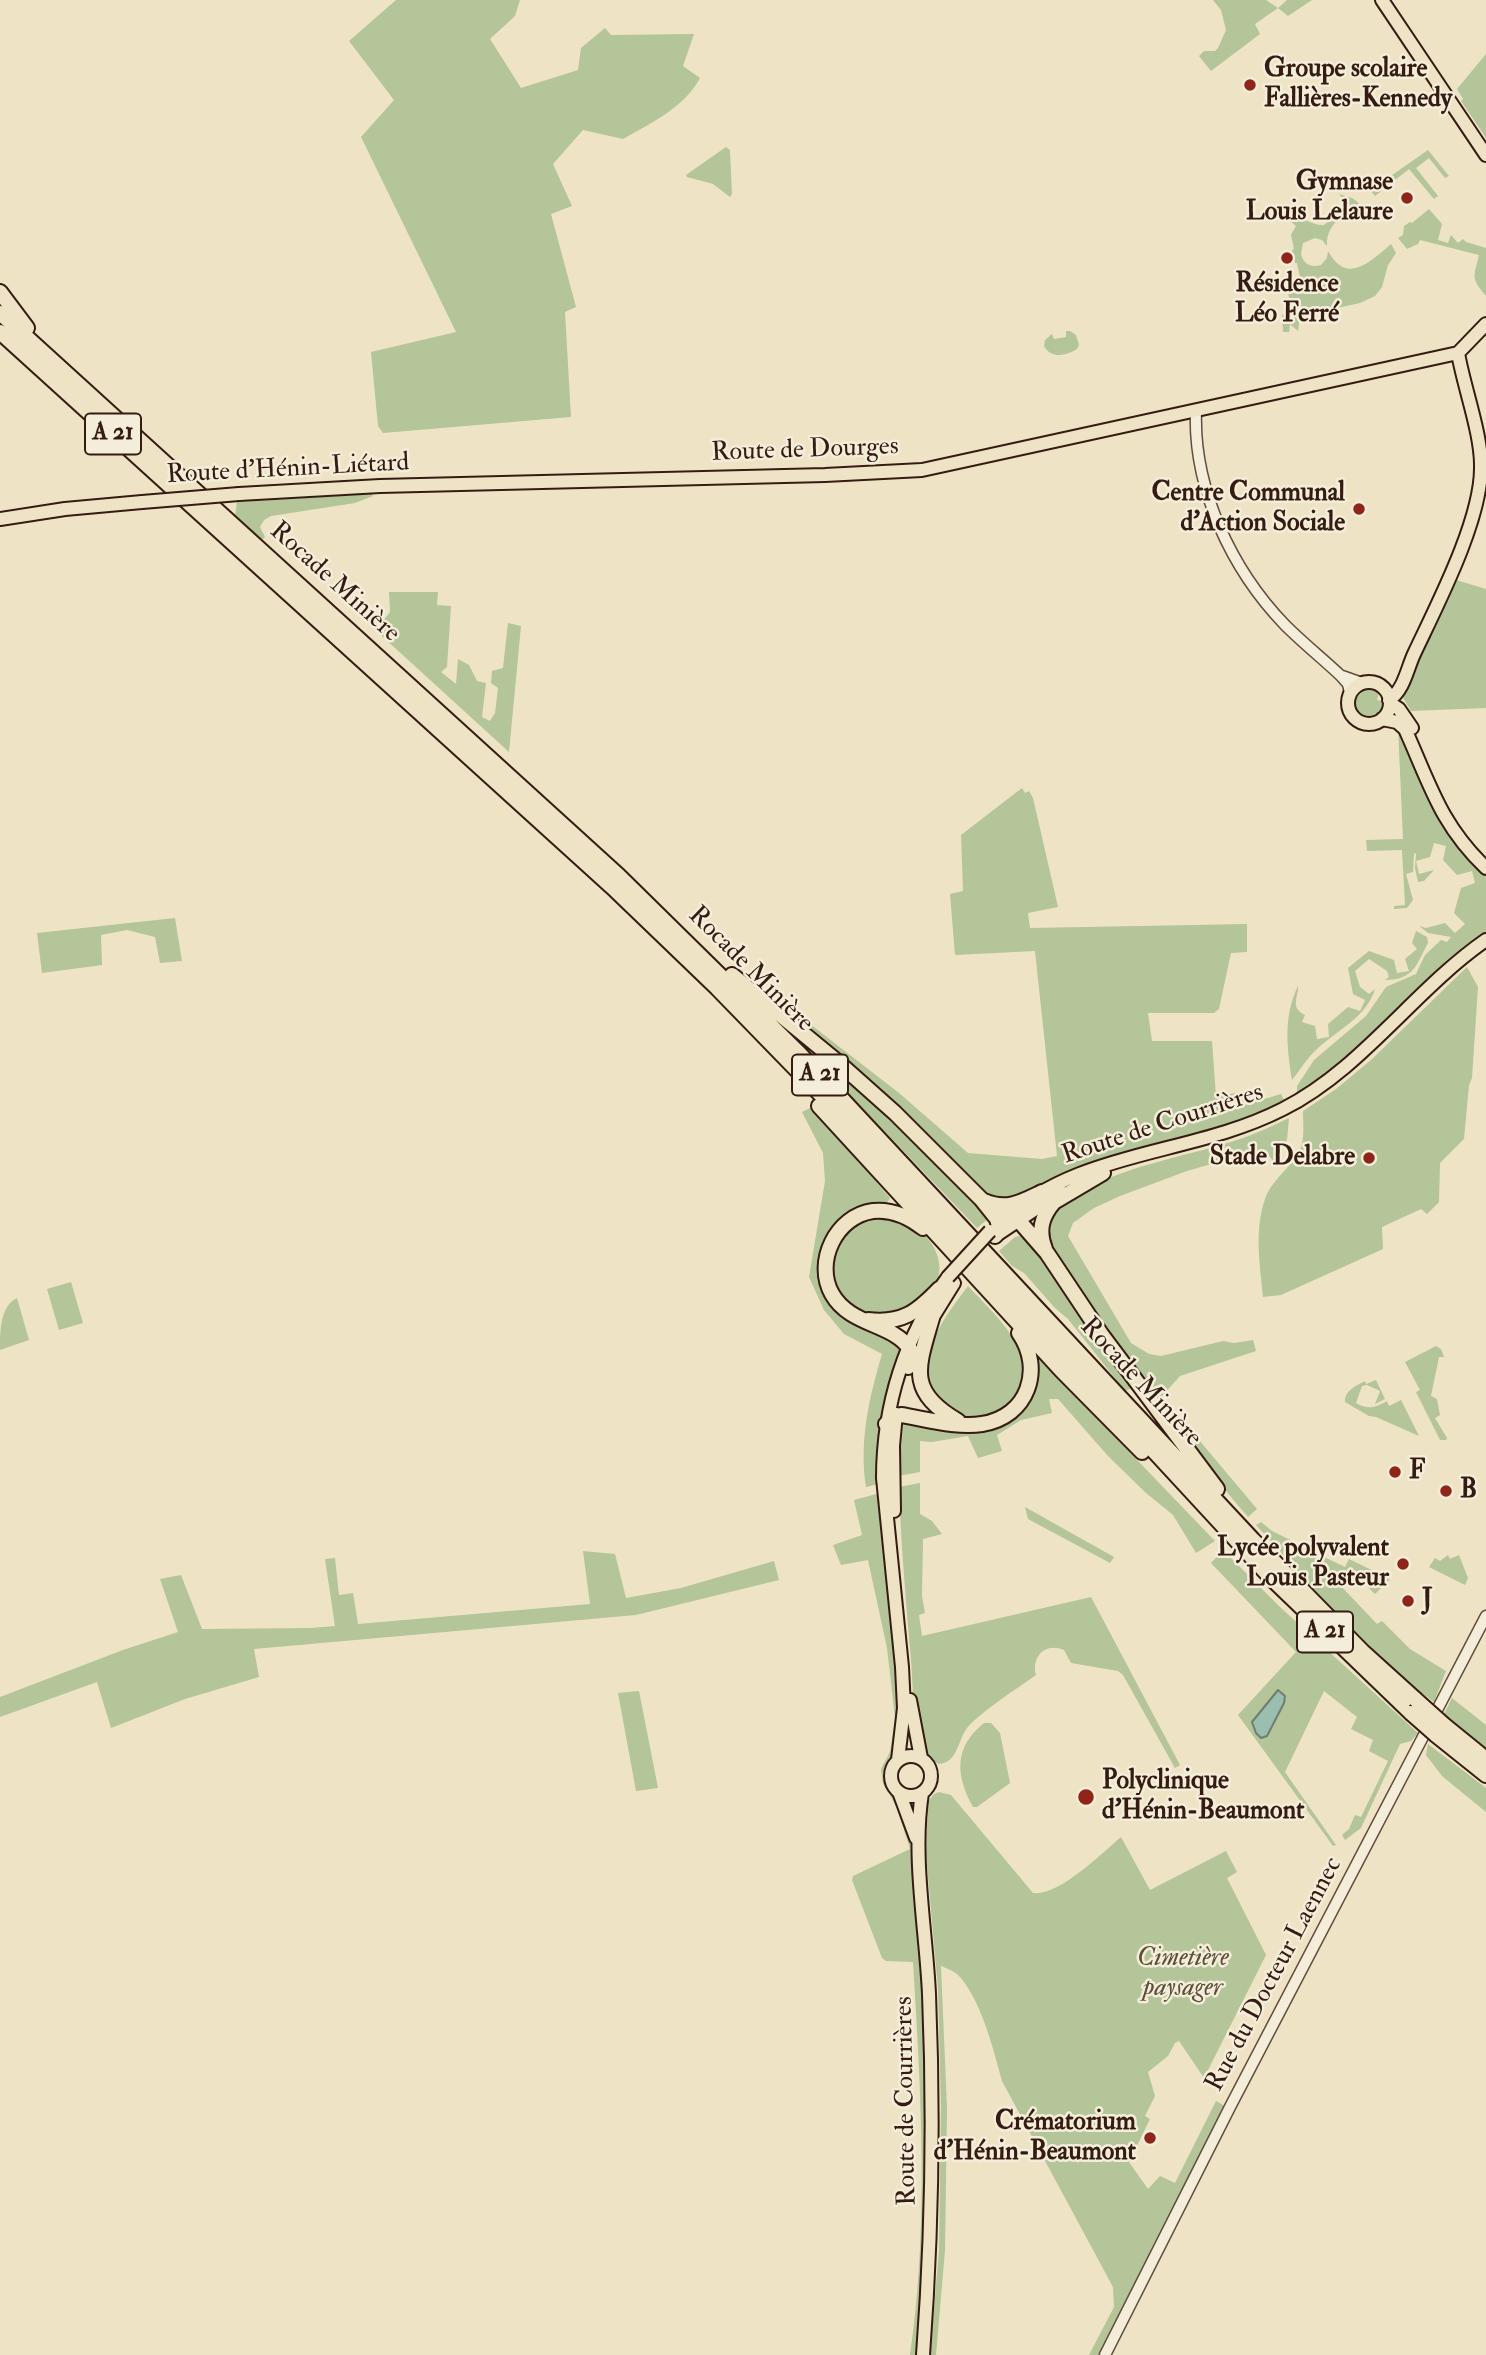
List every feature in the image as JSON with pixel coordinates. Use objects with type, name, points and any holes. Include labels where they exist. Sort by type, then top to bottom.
[{"type":"highway","points":[[0,292],[23,325],[65,366],[74,382]]},
{"type":"highway","name":"Rocade Minière","points":[[0,313],[619,876],[809,1063],[1251,1541],[1304,1612],[1440,1730],[1486,1775]]},
{"type":"highway","name":"Rocade Minière","points":[[0,332],[612,887],[717,988],[1228,1516]]},
{"type":"highway","points":[[0,338],[25,356]]},
{"type":"highway","points":[[619,876],[877,1096],[981,1199],[1002,1226],[1047,1253]]},
{"type":"highway","points":[[717,988],[725,1003],[1107,1418],[1180,1490],[1228,1516]]},
{"type":"highway","points":[[1103,1173],[1054,1202],[1041,1222],[1041,1237],[1047,1253],[1228,1516]]},
{"type":"highway","points":[[981,1199],[1007,1207],[1042,1192]]},
{"type":"highway","points":[[908,1367],[911,1354],[909,1346],[896,1335],[860,1320],[844,1309],[832,1294],[828,1284],[827,1256],[831,1243],[843,1226],[860,1214],[872,1211],[897,1213],[920,1225],[948,1247]]},
{"type":"highway","points":[[860,1320],[887,1321],[911,1315],[947,1283]]},
{"type":"highway","points":[[891,1420],[984,1424],[1003,1416],[1018,1404],[1029,1386],[1032,1360],[1023,1338],[1006,1310]]},
{"type":"highway","points":[[932,1318],[920,1359],[920,1378],[930,1401],[943,1413],[962,1424]]},
{"type":"highway","name":"Rocade Minière","points":[[1251,1541],[1302,1583],[1305,1593],[1413,1706]]},
{"type":"highway","name":"Rocade Minière","points":[[1440,1730],[1486,1759]]},
{"type":"main road","points":[[1382,0],[1486,155]]},
{"type":"main road","points":[[1196,411],[1458,353],[1486,324]]},
{"type":"main road","points":[[1405,673],[1391,684],[1362,683],[1350,693],[1348,708],[1354,719],[1370,724],[1382,719],[1389,710],[1390,701],[1399,690],[1453,568],[1481,482],[1481,458],[1458,353]]},
{"type":"main road","name":"Route de Dourges","points":[[580,479],[885,473],[951,465],[1196,411]]},
{"type":"main road","name":"Route d'Hénin-Liétard","points":[[0,519],[65,509],[239,494],[580,479]]},
{"type":"main road","points":[[1378,684],[1412,728],[1447,809],[1486,858]]},
{"type":"main road","points":[[1382,719],[1397,722],[1405,729],[1438,806],[1457,835],[1486,868]]},
{"type":"main road","name":"Route de Courrières","points":[[1300,1104],[1352,1059],[1442,973],[1486,940]]},
{"type":"main road","name":"Route de Courrières","points":[[1002,1226],[1052,1197],[1103,1173],[1250,1131],[1300,1104],[1349,1072],[1465,962],[1486,947]]},
{"type":"main road","name":"Route de Courrières","points":[[898,1760],[904,1709],[888,1477],[896,1383],[909,1346],[947,1283],[1002,1226],[1042,1192],[1071,1176],[1100,1165],[1238,1128],[1283,1113]]},
{"type":"main road","name":"Route de Courrières","points":[[891,1420],[908,1367],[947,1283]]},
{"type":"main road","name":"Route de Courrières","points":[[889,1501],[911,1710],[921,1758]]},
{"type":"main road","points":[[909,1756],[921,1758],[931,1773],[929,1786],[922,1793],[912,1796],[899,1792],[895,1789],[891,1777],[894,1765],[898,1760],[909,1756]]},
{"type":"main road","name":"Route de Courrières","points":[[899,1792],[919,1846]]},
{"type":"main road","name":"Route de Courrières","points":[[922,1793],[919,1846],[928,1973],[933,2120],[932,2207],[923,2355]]},
{"type":"street","points":[[1196,411],[1205,484],[1212,508],[1235,556],[1274,612],[1341,676],[1350,693]]},
{"type":"street","points":[[1341,676],[1362,683]]},
{"type":"street","name":"Rue du Docteur Laennec","points":[[1105,2355],[1230,2107],[1486,1616]]},
{"type":"green space","points":[[396,0],[520,0],[515,16],[490,39],[521,88],[578,70],[581,48],[605,28],[611,35],[694,34],[683,66],[700,78],[685,98],[666,114],[623,139],[583,130],[553,164],[572,206],[551,214],[576,307],[565,312],[571,417],[383,433],[378,426],[371,352],[456,332],[361,137],[394,100],[349,41]]},
{"type":"green space","points":[[1213,0],[1266,0],[1278,8],[1255,24],[1260,34],[1211,71],[1199,56],[1204,51],[1215,51],[1226,30],[1221,10]]},
{"type":"green space","points":[[1287,0],[1312,0],[1288,16],[1278,8]]},
{"type":"green space","points":[[1486,54],[1486,138],[1461,101],[1463,99],[1457,89]]},
{"type":"green space","points":[[726,147],[730,150],[730,197],[713,184],[686,175]]},
{"type":"green space","points":[[1428,150],[1449,176],[1445,178],[1429,158],[1416,168],[1438,196],[1434,199],[1409,169],[1375,196],[1366,185],[1371,182],[1375,187]]},
{"type":"green space","points":[[1339,194],[1359,203],[1332,226],[1327,246],[1322,240],[1315,238],[1303,243],[1301,254],[1306,263],[1321,265],[1327,258],[1328,251],[1335,261],[1351,269],[1367,263],[1391,244],[1396,253],[1388,265],[1382,287],[1375,296],[1360,303],[1300,316],[1298,331],[1290,324],[1289,332],[1283,332],[1282,315],[1292,310],[1287,289],[1291,288],[1302,294],[1306,287],[1292,250],[1291,235],[1296,226],[1287,218],[1289,214],[1324,225],[1348,205]]},
{"type":"green space","points":[[1429,209],[1442,224],[1438,240],[1448,243],[1451,235],[1458,243],[1463,239],[1486,248],[1486,296],[1477,285],[1475,277],[1479,255],[1420,240],[1418,244],[1407,249],[1398,238],[1403,235],[1404,226]]},
{"type":"green space","points":[[1066,331],[1076,335],[1079,345],[1077,349],[1059,355],[1047,350],[1044,346],[1045,340],[1052,334],[1054,339],[1066,337]]},
{"type":"green space","points":[[373,496],[355,503],[271,516],[264,520],[260,527],[265,537],[261,541],[235,516],[237,502]]},
{"type":"green space","points":[[1456,580],[1486,589],[1486,708],[1411,711],[1402,696]]},
{"type":"green space","points":[[389,592],[438,592],[437,605],[451,606],[447,667],[441,672],[456,684],[458,659],[469,665],[477,681],[486,683],[482,717],[490,721],[495,713],[498,688],[491,683],[492,671],[503,668],[508,623],[521,626],[509,752],[349,606],[356,598],[382,622],[390,612]]},
{"type":"green space","points":[[1366,689],[1379,692],[1377,700],[1385,702],[1376,716],[1365,718],[1355,708],[1355,699]]},
{"type":"green space","points":[[1398,727],[1486,871],[1486,934],[1450,958],[1340,1065],[1297,1096],[1297,1086],[1314,1060],[1366,1016],[1386,987],[1416,974],[1425,955],[1441,940],[1447,942],[1451,937],[1428,933],[1419,926],[1426,928],[1445,923],[1455,933],[1465,924],[1454,913],[1461,888],[1475,883],[1472,871],[1457,875],[1443,860],[1446,846],[1434,843],[1430,857],[1416,861],[1419,874],[1434,870],[1424,881],[1418,882],[1414,853],[1413,872],[1406,874],[1413,900],[1407,908],[1394,909],[1394,906],[1405,905],[1402,850],[1367,851],[1366,840],[1403,839]]},
{"type":"green space","points":[[1022,788],[1025,793],[1029,791],[1033,798],[1058,907],[1028,913],[1030,928],[1247,924],[1247,952],[1231,953],[1219,1009],[1214,1013],[1148,1013],[1152,1041],[1212,1041],[1216,1096],[1249,1091],[1260,1099],[1281,1094],[1285,1102],[1264,1113],[1014,1202],[989,1196],[806,1028],[810,1024],[899,1093],[968,1153],[1042,1159],[1057,1156],[1035,951],[955,955],[950,894],[963,891],[961,835]]},
{"type":"green space","points":[[175,918],[182,961],[160,963],[155,937],[127,930],[101,935],[102,965],[42,973],[37,933]]},
{"type":"green space","points":[[1416,931],[1427,937],[1428,943],[1413,970],[1402,977],[1385,980],[1389,977],[1387,971],[1369,959],[1355,971],[1360,987],[1369,994],[1375,989],[1371,999],[1358,1016],[1313,1053],[1292,1080],[1288,1021],[1298,986],[1296,1005],[1305,1015],[1302,1022],[1315,1026],[1317,1039],[1329,1037],[1328,1024],[1348,1007],[1360,1011],[1365,1000],[1353,994],[1348,968],[1369,951],[1394,960],[1397,973],[1409,971],[1405,959],[1417,949],[1412,943]]},
{"type":"green space","name":"Stade Delabre","points":[[1467,967],[1478,987],[1472,1078],[1464,1139],[1440,1163],[1439,1202],[1427,1214],[1421,1209],[1382,1227],[1383,1249],[1281,1295],[1263,1297],[1259,1248],[1262,1211],[1272,1185],[1302,1146],[1303,1111],[1336,1089],[1371,1060]]},
{"type":"green space","points":[[806,1044],[888,1115],[989,1218],[977,1228],[804,1047]]},
{"type":"green space","points":[[812,1107],[890,1198],[884,1207],[865,1206],[846,1215],[827,1237],[827,1295],[899,1342],[903,1349],[883,1415],[878,1484],[866,1487],[866,1420],[882,1354],[844,1334],[824,1310],[809,1277],[825,1181],[823,1153],[802,1112]]},
{"type":"green space","points":[[1289,1118],[1287,1140],[1274,1162],[1263,1149],[1187,1171],[1094,1208],[1073,1223],[1068,1236],[1131,1343],[1149,1354],[1161,1356],[1223,1341],[1234,1343],[1253,1340],[1256,1351],[1180,1376],[1162,1396],[1257,1509],[1248,1517],[1171,1420],[1053,1252],[1047,1240],[1047,1221],[1082,1191],[1104,1180],[1153,1163],[1241,1139]]},
{"type":"green space","points":[[878,1216],[904,1222],[924,1235],[937,1253],[939,1275],[928,1295],[908,1309],[866,1316],[842,1298],[837,1290],[832,1271],[833,1262],[839,1243],[848,1231]]},
{"type":"green space","points":[[1019,1236],[1034,1248],[1132,1388],[1125,1391],[1068,1319],[999,1251]]},
{"type":"green space","points":[[71,1282],[83,1323],[59,1330],[47,1289]]},
{"type":"green space","points":[[968,1286],[1011,1334],[1022,1357],[1024,1369],[1023,1379],[1013,1398],[996,1412],[976,1418],[958,1415],[945,1408],[930,1391],[926,1377],[929,1352],[934,1340]]},
{"type":"green space","points":[[17,1298],[29,1340],[0,1350],[4,1313]]},
{"type":"green space","points":[[1436,1346],[1441,1349],[1444,1357],[1439,1357],[1431,1396],[1437,1399],[1440,1415],[1435,1418],[1446,1440],[1440,1440],[1416,1392],[1420,1390],[1405,1362]]},
{"type":"green space","points":[[1037,1356],[1215,1541],[1196,1553],[1173,1515],[1108,1456],[1058,1399],[1049,1399],[1052,1413],[1021,1420],[997,1435],[1002,1451],[978,1458],[968,1436],[932,1442],[920,1441],[920,1472],[898,1476],[904,1420],[1005,1421],[1036,1369]]},
{"type":"green space","points":[[1376,1380],[1385,1399],[1375,1404],[1380,1391],[1367,1385],[1362,1386],[1356,1403],[1371,1407],[1387,1401],[1389,1406],[1401,1400],[1419,1436],[1369,1416],[1345,1402],[1346,1395],[1354,1387],[1365,1381],[1366,1384]]},
{"type":"green space","points":[[920,1483],[920,1514],[932,1521],[942,1534],[923,1539],[922,1596],[925,1613],[919,1615],[922,1636],[1091,1597],[1180,1765],[1175,1768],[1123,1675],[1118,1671],[1071,1663],[1064,1650],[1057,1648],[1041,1652],[1036,1662],[1036,1675],[972,1722],[950,1760],[939,1764],[928,1757],[918,1737],[915,1715],[899,1487]]},
{"type":"green space","points":[[880,1493],[899,1716],[894,1756],[885,1772],[890,1790],[901,1806],[909,1834],[923,1998],[925,2212],[917,2355],[910,2355],[920,2258],[922,2159],[913,1962],[886,1961],[882,1958],[852,1880],[853,1876],[910,1849],[896,1805],[883,1784],[881,1769],[890,1752],[895,1718],[887,1648],[868,1560],[841,1565],[833,1545],[862,1535],[854,1500]]},
{"type":"green space","points":[[1025,1507],[1114,1557],[1110,1563],[1028,1519]]},
{"type":"green space","points":[[1261,1522],[1272,1531],[1311,1550],[1313,1547],[1318,1550],[1316,1553],[1345,1567],[1349,1559],[1390,1579],[1375,1594],[1350,1570],[1336,1581],[1377,1624],[1382,1621],[1410,1649],[1446,1671],[1434,1702],[1385,1662],[1340,1618],[1256,1525]]},
{"type":"green space","points":[[1223,1550],[1280,1607],[1418,1733],[1411,1741],[1400,1744],[1361,1828],[1345,1840],[1342,1835],[1349,1829],[1355,1815],[1361,1817],[1388,1761],[1369,1751],[1373,1740],[1351,1729],[1357,1717],[1324,1691],[1285,1772],[1336,1845],[1333,1846],[1238,1715],[1296,1652],[1211,1563]]},
{"type":"green space","points":[[583,1551],[615,1554],[626,1598],[681,1588],[774,1561],[779,1580],[636,1615],[254,1649],[259,1677],[185,1699],[111,1728],[97,1682],[0,1717],[0,1697],[178,1632],[160,1579],[181,1575],[202,1629],[311,1628],[335,1626],[325,1559],[335,1558],[339,1595],[353,1593],[358,1624],[590,1604]]},
{"type":"green space","points":[[1448,1555],[1450,1559],[1459,1555],[1468,1578],[1465,1585],[1429,1567],[1435,1558],[1440,1561]]},
{"type":"green space","points":[[639,1691],[658,1788],[636,1791],[618,1693]]},
{"type":"green space","points":[[1452,1698],[1486,1725],[1486,1749],[1444,1714]]},
{"type":"green space","points":[[984,1723],[991,1723],[1000,1733],[1010,1783],[977,1807],[973,1807],[963,1784],[960,1763],[967,1742]]},
{"type":"green space","points":[[1428,1744],[1486,1788],[1486,1812],[1442,1776],[1426,1755]]},
{"type":"green space","name":"Cimetière paysager","points":[[939,1792],[951,1795],[1033,1893],[1055,1888],[1067,1881],[1121,1837],[1150,1890],[1226,1851],[1237,1872],[1227,1878],[1266,1955],[1204,2078],[1179,2041],[1168,2056],[1148,2072],[1155,2096],[1145,2116],[1150,2119],[1129,2162],[1148,2189],[1160,2176],[1175,2183],[1216,2101],[1225,2106],[1101,2355],[1089,2355],[1114,2307],[1113,2287],[1002,2081],[986,2026],[975,2000],[958,1975],[941,1966],[947,2108],[945,2250],[936,2355],[930,2355],[939,2250],[941,2107],[938,1989],[926,1854],[928,1802]]},
{"type":"shaded area","points":[[1278,1690],[1285,1696],[1284,1703],[1267,1736],[1261,1738],[1252,1722]]},
{"type":"place","name":"Groupe scolaire Fallières-Kennedy","points":[[1250,85]]},
{"type":"place","name":"Gymnase Louis Lelaure","points":[[1407,198]]},
{"type":"place","name":"Résidence Léo Ferré","points":[[1287,258]]},
{"type":"place","name":"Centre Communal d'Action Sociale","points":[[1359,509]]},
{"type":"place","name":"Stade Delabre","points":[[1369,1158]]},
{"type":"place","name":"F","points":[[1395,1472]]},
{"type":"place","name":"B","points":[[1446,1491]]},
{"type":"place","name":"Lycée polyvalent Louis Pasteur","points":[[1403,1564]]},
{"type":"place","name":"J","points":[[1408,1601]]},
{"type":"place","name":"Polyclinique d'Hénin-Beaumont","points":[[1086,1797]]},
{"type":"place","name":"Crématorium d'Hénin-Beaumont","points":[[1150,2138]]}]
